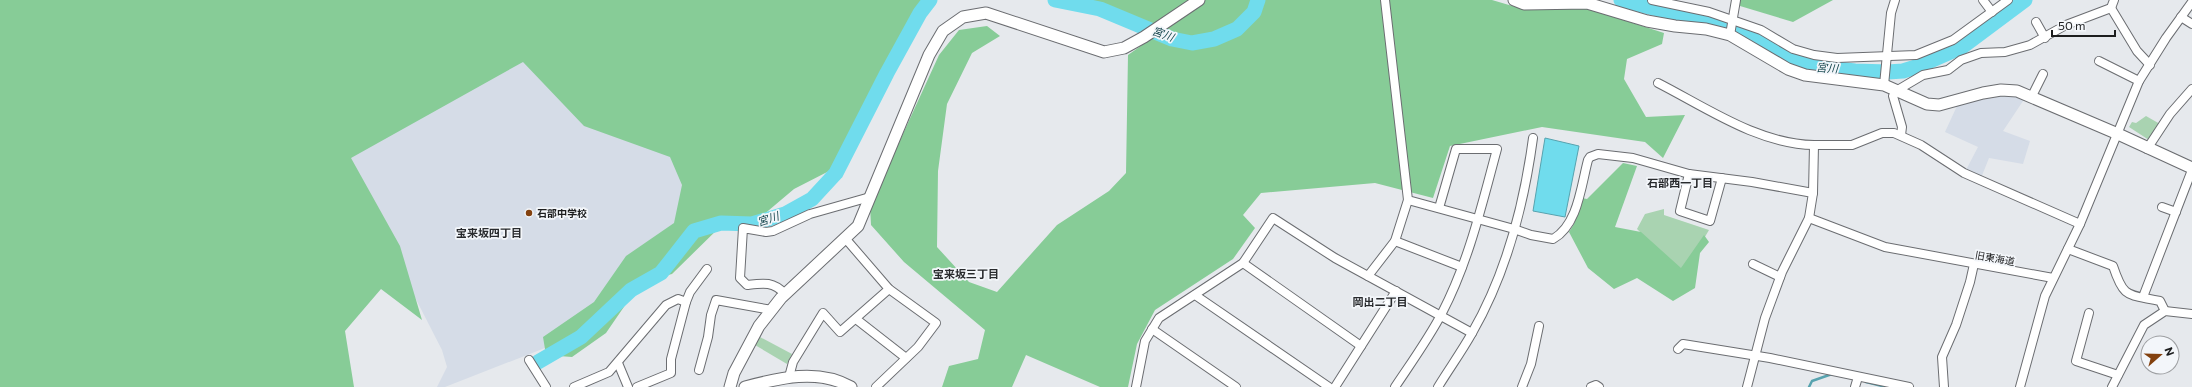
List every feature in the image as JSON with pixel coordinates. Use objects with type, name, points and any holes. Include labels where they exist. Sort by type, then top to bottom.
[{"type":"street","points":[[730,387],[734,372],[759,326],[785,294],[858,226],[929,55],[943,31],[963,17],[986,13],[1104,52],[1124,48],[1144,37],[1199,0]]},
{"type":"street","points":[[1368,276],[1396,241],[1408,200],[1385,0]]},
{"type":"street","points":[[1514,0],[1524,4],[1587,4],[1647,21],[1706,29],[1730,35],[1788,69],[1805,75],[1884,81],[1896,91],[1927,104],[1939,105],[1983,93],[2001,90],[2017,91],[2032,96],[2118,134],[2192,169],[2143,297]]},
{"type":"street","points":[[1652,0],[1709,12],[1733,20],[1761,30],[1793,49],[1814,55],[1837,58],[1888,59],[1916,55],[1953,40],[1991,10],[2008,0]]},
{"type":"street","points":[[1730,35],[1736,0]]},
{"type":"street","points":[[1884,81],[1888,59],[1891,13],[1895,0]]},
{"type":"street","points":[[1983,0],[1991,10]]},
{"type":"street","points":[[1991,10],[1999,0]]},
{"type":"street","points":[[1901,135],[1902,127],[1893,96],[1896,91],[1923,75],[1948,70],[1960,60],[1981,53],[2005,52],[2030,45],[2066,25],[2111,8],[2114,0]]},
{"type":"street","points":[[2020,387],[2045,296],[2080,224],[2139,81],[2192,2]]},
{"type":"street","points":[[2111,8],[2137,51],[2150,65]]},
{"type":"street","points":[[2181,17],[2192,24]]},
{"type":"street","points":[[2036,22],[2045,38]]},
{"type":"street","points":[[2099,61],[2139,81]]},
{"type":"street","points":[[2032,96],[2043,74]]},
{"type":"street","points":[[1658,83],[1752,132],[1793,145],[1852,145],[1882,133],[1894,132],[1921,145],[1964,173],[2080,224]]},
{"type":"street","points":[[2147,149],[2170,114],[2192,89]]},
{"type":"street","points":[[1438,387],[1472,333],[1493,288],[1514,229],[1527,179],[1533,138]]},
{"type":"street","points":[[1747,387],[1754,356],[1780,277],[1809,218],[1813,193],[1814,145]]},
{"type":"street","points":[[1395,387],[1440,315],[1462,267],[1479,219],[1497,149],[1456,149],[1439,208]]},
{"type":"street","points":[[1408,200],[1542,238],[1553,239],[1559,236],[1572,218],[1588,160],[1594,155],[1634,158],[1689,174],[1813,193]]},
{"type":"street","points":[[1689,174],[1680,211],[1710,221],[1722,178]]},
{"type":"street","points":[[785,294],[780,289],[766,282],[747,285],[740,278],[743,228],[766,232],[773,231],[810,214],[870,198]]},
{"type":"street","points":[[2162,207],[2176,212]]},
{"type":"street","points":[[1137,387],[1145,341],[1159,318],[1243,263],[1273,218],[1335,258],[1472,333]]},
{"type":"street","name":"旧東海道","points":[[1809,218],[1885,248],[2053,278]]},
{"type":"street","points":[[845,238],[889,289],[936,323],[918,347],[876,387]]},
{"type":"street","points":[[1396,241],[1462,267]]},
{"type":"street","points":[[2068,250],[2113,266],[2118,284],[2124,292],[2160,301],[2165,311]]},
{"type":"street","points":[[1243,263],[1361,346]]},
{"type":"street","points":[[1753,264],[1780,277]]},
{"type":"street","points":[[1944,387],[1942,357],[1958,318],[1974,264]]},
{"type":"street","points":[[637,387],[671,373],[670,359],[686,302],[690,292],[707,269]]},
{"type":"street","points":[[789,377],[793,362],[823,313],[840,332],[889,289]]},
{"type":"street","points":[[1335,387],[1396,291]]},
{"type":"street","points":[[1195,295],[1329,387]]},
{"type":"street","points":[[574,387],[609,372],[666,305],[678,299],[686,302]]},
{"type":"street","points":[[699,370],[708,337],[710,315],[716,300],[772,310]]},
{"type":"street","points":[[2112,387],[2144,325],[2165,311],[2192,314]]},
{"type":"street","points":[[2089,314],[2076,361],[2118,375]]},
{"type":"street","points":[[856,319],[906,358]]},
{"type":"street","points":[[1522,387],[1531,364],[1539,326]]},
{"type":"street","points":[[1152,329],[1236,387]]},
{"type":"street","points":[[1678,349],[1683,344],[1826,369],[1909,387]]},
{"type":"street","points":[[529,360],[546,387]]},
{"type":"street","points":[[618,363],[628,387]]},
{"type":"street","points":[[745,387],[789,377],[823,377],[842,382],[851,387]]},
{"type":"street","points":[[1855,387],[1858,377]]},
{"type":"street","points":[[1591,387],[1596,385],[1599,387]]},
{"type":"shaded area","name":"石部中学校","points":[[524,54],[673,148],[692,190],[683,236],[550,346],[445,387],[437,387],[447,367],[442,350],[344,159]]},
{"type":"shaded area","points":[[1999,93],[2025,98],[2003,131],[2030,141],[2023,164],[1989,158],[1981,178],[1966,170],[1978,147],[1945,132],[1957,106]]},
{"type":"green space","points":[[0,0],[933,0],[921,25],[835,168],[794,189],[755,222],[728,219],[672,274],[641,282],[606,333],[572,357],[546,355],[543,337],[594,302],[626,256],[674,223],[682,185],[670,157],[584,126],[523,62],[351,158],[400,246],[422,320],[381,289],[345,331],[354,387],[0,387]]},
{"type":"green space","points":[[1070,0],[1492,0],[1526,10],[1586,8],[1664,33],[1662,44],[1627,59],[1624,79],[1646,117],[1685,115],[1663,158],[1645,142],[1542,127],[1450,146],[1433,198],[1375,183],[1261,193],[1243,215],[1255,228],[1233,259],[1155,310],[1137,344],[1128,387],[1100,387],[1026,355],[1012,387],[942,387],[949,366],[978,359],[985,330],[904,262],[871,225],[870,206],[939,55],[959,30],[987,26],[1000,36],[972,53],[947,104],[938,171],[937,247],[969,282],[997,292],[1057,225],[1109,191],[1126,173],[1128,55],[1183,16],[1152,26]]},
{"type":"green space","points":[[1740,0],[1833,0],[1793,22],[1740,6]]},
{"type":"green space","points":[[2146,116],[2160,124],[2149,140],[2129,127],[2132,122],[2136,123]]},
{"type":"green space","points":[[1623,163],[1637,166],[1615,227],[1641,232],[1681,268],[1704,235],[1709,242],[1700,253],[1695,288],[1673,301],[1637,278],[1614,289],[1588,268],[1569,232],[1574,224],[1582,198],[1587,199]]},
{"type":"green space","points":[[1664,209],[1664,215],[1709,230],[1683,274],[1637,229],[1645,214]]},
{"type":"green space","points":[[760,337],[792,354],[787,364],[755,345]]},
{"type":"water","points":[[1545,138],[1579,146],[1565,217],[1533,211]]},
{"type":"waterway","name":"宮川","points":[[538,362],[581,337],[631,290],[661,273],[694,231],[721,223],[752,224],[785,214],[812,199],[836,173],[887,73],[920,13],[930,0]]},
{"type":"waterway","name":"宮川","points":[[1055,0],[1100,9],[1172,39],[1192,43],[1214,39],[1237,29],[1254,12],[1258,0]]},
{"type":"waterway","name":"宮川","points":[[1621,0],[1726,26],[1791,59],[1810,66],[1855,71],[1888,72],[1903,71],[1919,66],[1962,47],[2025,0]]},
{"type":"waterway","points":[[1809,387],[1812,381],[1832,374]]},
{"type":"waterway","points":[[1866,382],[1886,387]]},
{"type":"place","name":"石部中学校","points":[[529,213]]},
{"type":"district","name":"石部西一丁目","points":[[1680,183]]},
{"type":"district","name":"宝来坂四丁目","points":[[489,233]]},
{"type":"district","name":"宝来坂三丁目","points":[[966,274]]},
{"type":"district","name":"岡出二丁目","points":[[1380,302]]}]
